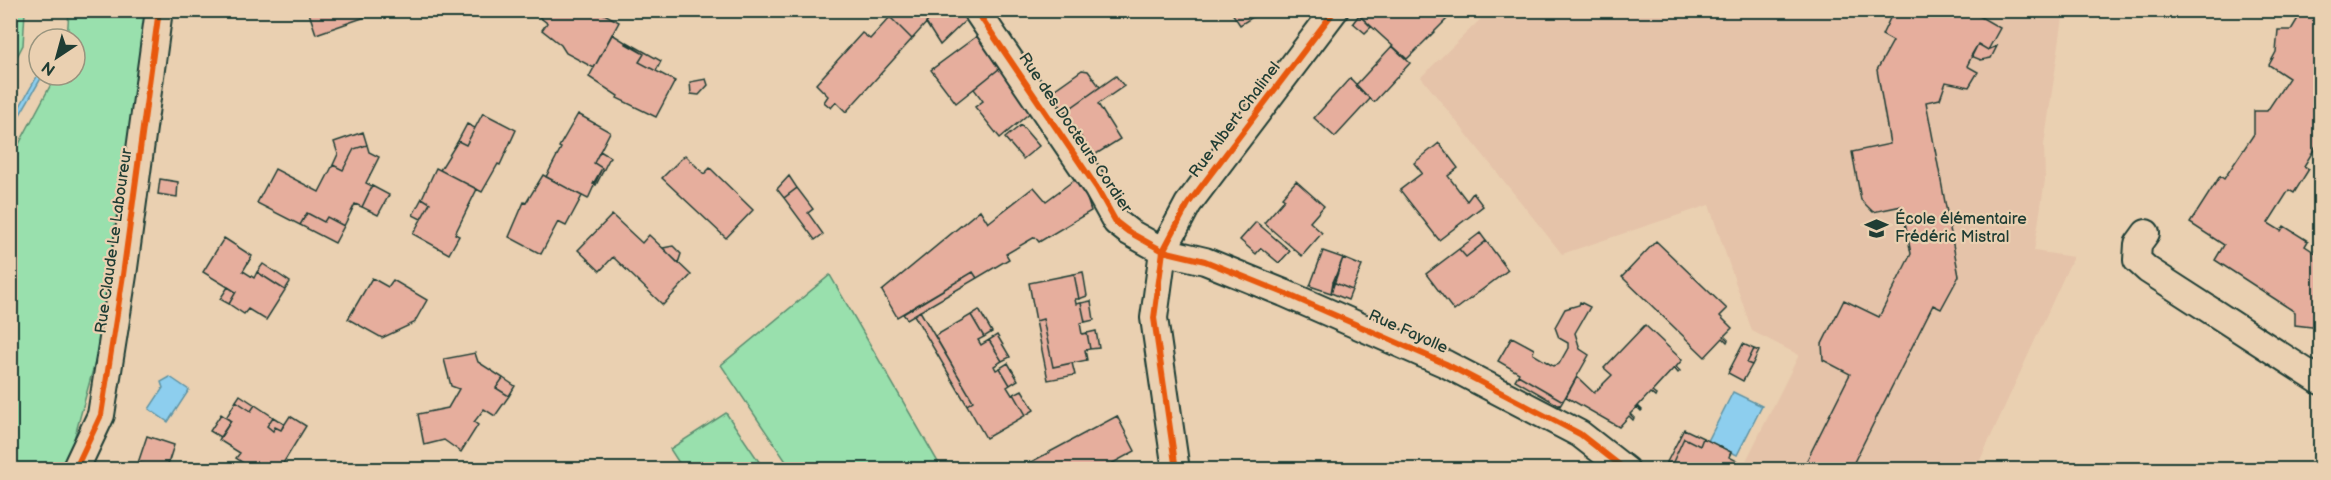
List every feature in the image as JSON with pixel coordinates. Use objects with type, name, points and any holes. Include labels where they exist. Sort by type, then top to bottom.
[{"type":"street","name":"Rue Claude Le Laboureur","points":[[75,470],[101,415],[123,275],[159,10]]},
{"type":"street","name":"Rue des Docteurs Cordier","points":[[976,10],[1097,188],[1116,222],[1163,251]]},
{"type":"street","name":"Rue Albert Chalinel","points":[[1163,251],[1188,204],[1335,10]]},
{"type":"street","points":[[2146,232],[2138,244],[2137,260],[2148,270],[2320,381]]},
{"type":"street","points":[[1163,251],[1154,318],[1176,470]]},
{"type":"street","name":"Rue Fayolle","points":[[1163,251],[1205,261],[1446,364],[1580,434],[1626,470]]},
{"type":"shaded area","name":"École élémentaire Frédéric Mistral","points":[[1489,11],[2064,11],[2044,145],[2045,180],[2034,251],[2073,257],[1976,469],[1742,469],[1799,355],[1752,331],[1709,205],[1562,254],[1421,77]]},
{"type":"green space","points":[[11,10],[25,11],[23,45],[11,68]]},
{"type":"green space","points":[[69,11],[146,11],[98,351],[70,454],[62,469],[11,470],[11,159],[50,87],[87,87],[87,27],[68,27]]},
{"type":"green space","points":[[830,275],[942,469],[791,469],[721,365]]},
{"type":"green space","points":[[726,413],[764,469],[683,469],[670,449]]},
{"type":"water","points":[[31,87],[36,87],[11,130],[11,122]]},
{"type":"water","points":[[170,377],[189,390],[168,422],[149,409],[163,388],[161,382]]},
{"type":"water","points":[[1733,392],[1762,406],[1737,455],[1708,441]]},
{"type":"building","points":[[308,10],[376,10],[377,13],[316,34]]},
{"type":"building","points":[[530,10],[597,10],[619,22],[594,68],[566,53],[561,45],[542,30],[547,23]]},
{"type":"building","points":[[883,10],[938,10],[912,39]]},
{"type":"building","points":[[938,10],[959,10],[966,20],[940,45],[926,23]]},
{"type":"building","points":[[1230,10],[1264,10],[1240,25]]},
{"type":"building","points":[[1362,10],[1417,10],[1424,17],[1428,13],[1426,10],[1456,10],[1407,59],[1359,15]]},
{"type":"building","points":[[1894,10],[1982,10],[1979,16],[2000,28],[1988,50],[1978,44],[1967,66],[1978,72],[1969,87],[1946,82],[1940,99],[1926,102],[1959,276],[1941,309],[1933,305],[1850,470],[1802,470],[1850,374],[1823,360],[1822,344],[1844,300],[1879,317],[1911,254],[1902,206],[1873,212],[1861,200],[1852,152],[1890,144],[1877,70],[1893,41],[1882,35]]},
{"type":"building","points":[[2303,10],[2320,10],[2320,140],[2304,166],[2309,169],[2294,193],[2289,190],[2268,223],[2281,231],[2284,226],[2308,241],[2305,246],[2320,256],[2320,328],[2295,325],[2295,312],[2215,260],[2224,245],[2190,223],[2220,176],[2224,179],[2254,134],[2254,111],[2267,111],[2289,78],[2269,65],[2276,52],[2278,30],[2291,30]]},
{"type":"building","points":[[1359,15],[1371,27],[1365,33],[1353,23]]},
{"type":"building","points":[[890,17],[912,39],[846,112],[836,102],[831,108],[824,102],[828,96],[816,84],[862,33],[870,39]]},
{"type":"building","points":[[612,34],[644,54],[639,62],[675,81],[656,117],[617,98],[618,96],[589,77]]},
{"type":"building","points":[[977,36],[1000,68],[956,103],[931,70]]},
{"type":"building","points":[[627,42],[661,61],[656,71],[639,62],[644,54],[626,44]]},
{"type":"building","points":[[1978,44],[1988,50],[1997,46],[1991,58],[1981,60],[1971,56]]},
{"type":"building","points":[[1392,46],[1410,63],[1374,102],[1355,86]]},
{"type":"building","points":[[1000,68],[1032,111],[1000,138],[975,107],[983,101],[974,89]]},
{"type":"building","points":[[1082,70],[1088,71],[1100,87],[1065,112],[1051,92]]},
{"type":"building","points":[[1116,76],[1124,86],[1098,104],[1120,139],[1093,156],[1065,112]]},
{"type":"building","points":[[1350,78],[1370,99],[1335,137],[1314,118]]},
{"type":"building","points":[[706,79],[708,85],[699,95],[691,94],[690,82]]},
{"type":"building","points":[[483,113],[516,130],[500,165],[498,164],[482,192],[440,170],[458,141],[466,145]]},
{"type":"building","points":[[578,114],[610,132],[594,163],[602,168],[588,199],[546,177],[561,148],[559,147]]},
{"type":"building","points":[[467,124],[475,128],[466,145],[458,141]]},
{"type":"building","points":[[1021,125],[1039,146],[1023,159],[1005,138]]},
{"type":"building","points":[[363,132],[367,145],[354,149],[343,170],[333,165],[338,154],[334,142]]},
{"type":"building","points":[[1439,143],[1458,168],[1448,176],[1467,201],[1473,193],[1483,206],[1439,240],[1400,190],[1422,173],[1414,163]]},
{"type":"building","points":[[367,145],[369,152],[379,157],[366,183],[372,186],[362,207],[355,204],[344,226],[327,217],[324,222],[307,213],[300,225],[257,203],[275,169],[319,192],[333,165],[343,170],[354,149]]},
{"type":"building","points":[[600,151],[610,157],[596,185],[593,184],[602,168],[594,163]]},
{"type":"building","points":[[685,155],[704,174],[710,168],[753,210],[726,238],[662,178]]},
{"type":"building","points":[[436,168],[477,189],[455,234],[459,236],[449,254],[413,234],[430,203],[422,198]]},
{"type":"building","points":[[543,175],[582,196],[566,226],[558,222],[541,254],[509,237],[524,202],[526,203]]},
{"type":"building","points":[[789,176],[797,188],[784,198],[777,189]]},
{"type":"building","points":[[1077,178],[1084,189],[1091,211],[1039,242],[1035,237],[1006,254],[1009,259],[977,278],[973,272],[897,317],[882,291],[980,210],[988,223],[1034,187],[1046,201]]},
{"type":"building","points":[[160,179],[178,182],[177,197],[158,194]]},
{"type":"building","points":[[1296,181],[1324,206],[1310,222],[1322,233],[1302,256],[1264,223],[1285,199],[1282,197]]},
{"type":"building","points":[[372,186],[389,195],[378,215],[362,207]]},
{"type":"building","points":[[797,188],[813,209],[808,213],[823,234],[815,240],[784,198]]},
{"type":"building","points":[[422,198],[430,203],[421,219],[413,215]]},
{"type":"building","points":[[307,213],[324,222],[327,217],[344,226],[335,243],[300,225]]},
{"type":"building","points":[[612,215],[642,243],[649,235],[691,275],[663,305],[613,257],[600,271],[578,250]]},
{"type":"building","points":[[1256,222],[1290,251],[1279,263],[1261,248],[1256,254],[1240,240]]},
{"type":"building","points":[[1480,233],[1486,241],[1466,257],[1459,249]]},
{"type":"building","points":[[224,238],[252,256],[243,271],[254,278],[257,272],[285,290],[266,320],[248,309],[244,314],[229,304],[236,292],[203,272]]},
{"type":"building","points":[[1486,241],[1508,270],[1454,311],[1426,274],[1459,249],[1466,257]]},
{"type":"building","points":[[1656,241],[1727,309],[1720,316],[1732,328],[1724,336],[1728,340],[1727,342],[1723,338],[1705,357],[1622,277]]},
{"type":"building","points":[[673,246],[681,254],[678,263],[663,248]]},
{"type":"building","points":[[1323,251],[1343,258],[1331,293],[1310,286]]},
{"type":"building","points":[[1343,258],[1362,266],[1352,290],[1333,282]]},
{"type":"building","points":[[263,264],[290,282],[285,290],[257,272]]},
{"type":"building","points":[[973,272],[977,278],[907,319],[903,314]]},
{"type":"building","points":[[1083,272],[1087,296],[1079,299],[1074,274]]},
{"type":"building","points":[[1074,274],[1079,299],[1075,299],[1076,304],[1081,303],[1085,322],[1080,323],[1082,334],[1087,333],[1090,349],[1085,350],[1087,360],[1053,367],[1043,319],[1036,321],[1029,283]]},
{"type":"building","points":[[372,278],[388,287],[393,280],[427,300],[414,323],[382,338],[348,319]]},
{"type":"building","points":[[1333,282],[1352,290],[1348,300],[1331,293]]},
{"type":"building","points":[[228,287],[236,292],[229,304],[220,299]]},
{"type":"building","points":[[1091,301],[1094,320],[1085,322],[1081,303]]},
{"type":"building","points":[[1580,302],[1590,307],[1575,333],[1580,349],[1589,355],[1563,401],[1498,361],[1512,337],[1534,349],[1533,354],[1553,366],[1559,364],[1568,348],[1568,343],[1559,338],[1555,327],[1565,309],[1579,305]]},
{"type":"building","points":[[979,310],[992,332],[984,337],[971,315]]},
{"type":"building","points":[[920,311],[973,401],[967,405],[914,315]]},
{"type":"building","points":[[971,315],[984,337],[978,340],[981,345],[989,340],[1002,361],[994,366],[996,370],[1000,368],[1010,385],[1007,387],[1012,395],[1014,394],[1026,415],[986,438],[967,405],[973,401],[935,336]]},
{"type":"building","points":[[1043,319],[1053,367],[1072,363],[1075,375],[1048,380],[1036,321]]},
{"type":"building","points":[[1645,325],[1682,360],[1676,367],[1680,371],[1678,373],[1674,368],[1652,392],[1656,395],[1655,397],[1650,393],[1638,406],[1642,410],[1637,407],[1630,414],[1633,420],[1629,416],[1619,427],[1566,397],[1577,377],[1594,393],[1612,375],[1604,368]]},
{"type":"building","points":[[1096,331],[1099,348],[1090,349],[1087,333]]},
{"type":"building","points":[[997,335],[1010,357],[1002,361],[989,340]]},
{"type":"building","points":[[1743,344],[1754,349],[1747,363],[1752,365],[1743,381],[1728,373]]},
{"type":"building","points":[[1754,349],[1759,351],[1752,365],[1747,363]]},
{"type":"building","points":[[475,353],[478,362],[503,378],[496,388],[509,396],[495,416],[484,409],[474,422],[478,425],[461,452],[444,440],[424,445],[418,414],[448,408],[459,389],[451,386],[444,359]]},
{"type":"building","points":[[1008,363],[1018,380],[1010,385],[1000,368]]},
{"type":"building","points":[[1518,375],[1563,401],[1560,406],[1515,380]]},
{"type":"building","points":[[503,378],[515,386],[509,396],[496,388]]},
{"type":"building","points":[[1022,390],[1034,410],[1026,415],[1014,394]]},
{"type":"building","points":[[240,395],[255,405],[251,411],[236,401]]},
{"type":"building","points":[[236,401],[251,411],[255,405],[273,417],[267,426],[273,431],[275,427],[281,430],[290,416],[306,426],[279,470],[254,470],[236,458],[240,453],[219,440],[231,421],[226,418]]},
{"type":"building","points":[[221,414],[231,421],[220,437],[210,431]]},
{"type":"building","points":[[1117,416],[1135,451],[1100,470],[1016,470]]},
{"type":"building","points":[[273,417],[284,424],[281,430],[275,427],[273,431],[267,426]]},
{"type":"building","points":[[1684,429],[1703,438],[1700,446],[1684,438],[1672,464],[1667,462]]},
{"type":"building","points":[[147,436],[174,445],[166,470],[138,463]]},
{"type":"building","points":[[1684,438],[1700,446],[1703,438],[1731,452],[1729,457],[1745,465],[1743,470],[1664,470],[1667,462],[1672,464]]},
{"type":"building","points":[[1293,463],[1294,470],[1263,470],[1263,468]]},
{"type":"cycle path","points":[[75,470],[101,415],[123,275],[159,10]]},
{"type":"cycle path","points":[[976,10],[1097,188],[1116,222],[1129,232],[1163,251],[1205,261],[1446,364],[1580,434],[1626,470]]},
{"type":"cycle path","points":[[1176,470],[1154,318],[1163,251],[1188,204],[1335,10]]},
{"type":"place","name":"École élémentaire Frédéric Mistral","points":[[1877,228]]}]
